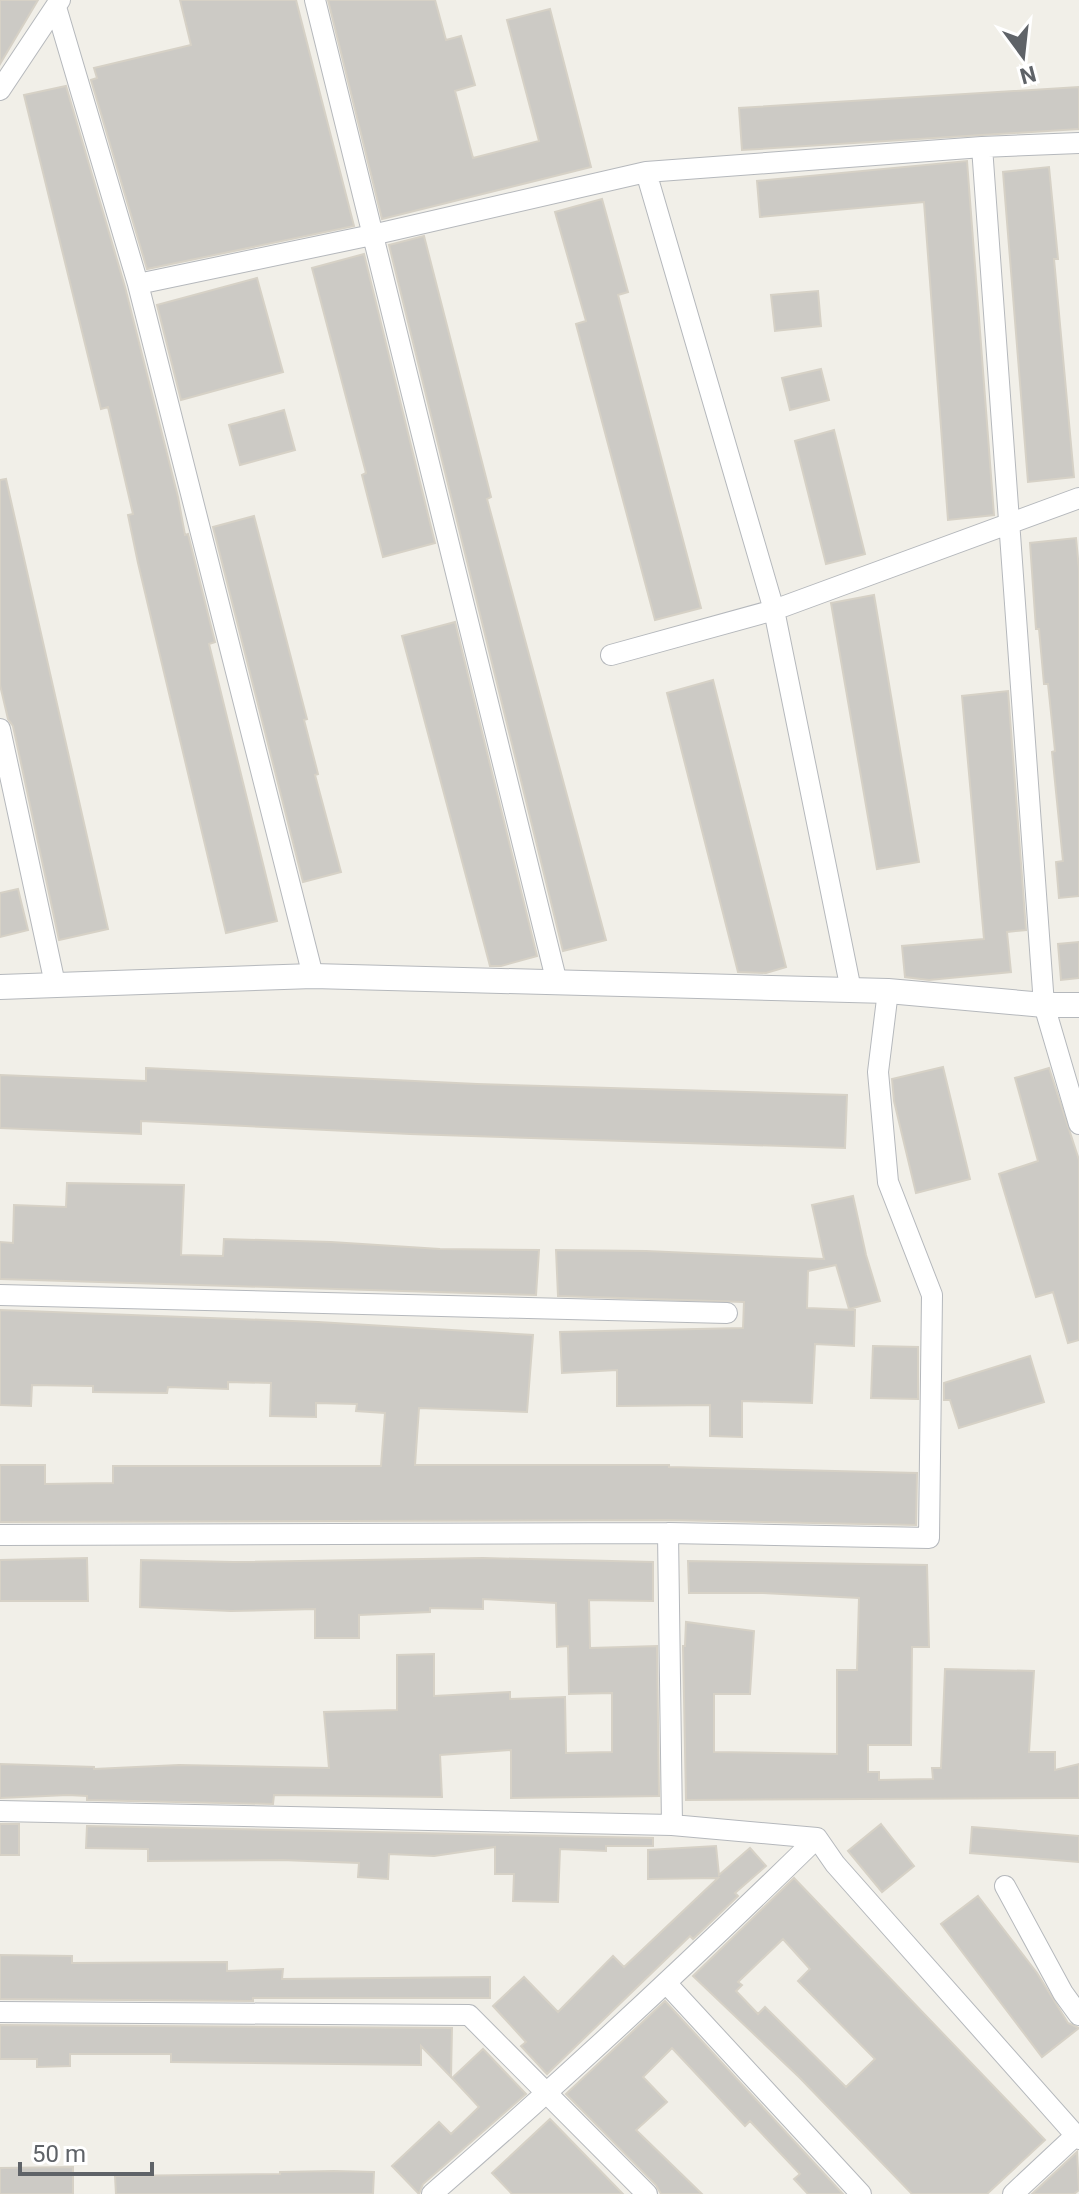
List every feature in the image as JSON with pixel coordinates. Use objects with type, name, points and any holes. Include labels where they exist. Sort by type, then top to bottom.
[{"type":"street","points":[[315,0],[557,983]]},
{"type":"street","points":[[0,90],[58,4]]},
{"type":"street","points":[[58,4],[138,284],[313,976]]},
{"type":"street","points":[[138,284],[372,235],[646,172],[982,147],[1079,143]]},
{"type":"street","points":[[982,147],[1044,1005],[1079,1124]]},
{"type":"street","points":[[646,172],[774,610],[851,990]]},
{"type":"street","points":[[611,655],[774,610],[1079,498]]},
{"type":"street","points":[[0,729],[55,984]]},
{"type":"street","points":[[0,987],[313,976],[888,991],[1044,1005],[1079,1005]]},
{"type":"street","points":[[0,1535],[668,1533],[929,1538],[932,1295],[888,1182],[878,1072],[888,991]]},
{"type":"street","points":[[0,1295],[727,1313]]},
{"type":"street","points":[[668,1533],[672,1825]]},
{"type":"street","points":[[0,1811],[672,1825],[817,1838]]},
{"type":"street","points":[[432,2194],[667,1984],[817,1838]]},
{"type":"street","points":[[817,1838],[835,1864],[1077,2137],[1013,2194]]},
{"type":"street","points":[[1005,1886],[1063,1993],[1079,2015]]},
{"type":"street","points":[[667,1984],[861,2194]]},
{"type":"street","points":[[0,2012],[469,2015],[647,2194]]},
{"type":"building","points":[[0,0],[38,0],[0,64]]},
{"type":"building","points":[[180,0],[296,0],[354,226],[147,269],[91,80],[97,78],[94,68],[191,45]]},
{"type":"building","points":[[328,0],[435,0],[446,40],[461,36],[475,85],[455,91],[473,158],[539,141],[507,20],[550,9],[591,167],[382,219]]},
{"type":"building","points":[[66,86],[125,287],[185,535],[188,534],[215,642],[209,644],[277,921],[226,933],[138,563],[128,515],[133,514],[108,407],[101,409],[24,95]]},
{"type":"building","points":[[1079,87],[1079,129],[742,150],[739,108]]},
{"type":"building","points":[[967,161],[994,515],[948,520],[924,202],[760,217],[757,181]]},
{"type":"building","points":[[1049,167],[1058,259],[1054,259],[1074,477],[1028,482],[1003,172]]},
{"type":"building","points":[[602,199],[628,292],[618,295],[701,608],[655,620],[576,324],[586,321],[555,212]]},
{"type":"building","points":[[424,236],[491,497],[487,499],[606,940],[563,951],[389,245]]},
{"type":"building","points":[[364,254],[435,543],[383,557],[362,475],[366,473],[312,268]]},
{"type":"building","points":[[257,278],[283,372],[181,400],[157,305]]},
{"type":"building","points":[[818,291],[821,326],[775,331],[771,295]]},
{"type":"building","points":[[821,369],[829,400],[790,410],[782,378]]},
{"type":"building","points":[[284,410],[295,450],[240,465],[229,425]]},
{"type":"building","points":[[834,430],[865,554],[826,564],[795,441]]},
{"type":"building","points":[[6,479],[108,929],[59,940],[13,726],[8,719],[0,685],[0,480]]},
{"type":"building","points":[[254,516],[307,719],[304,720],[318,774],[315,775],[341,872],[303,882],[213,527]]},
{"type":"building","points":[[1076,538],[1079,569],[1079,896],[1059,898],[1056,862],[1063,861],[1052,752],[1055,751],[1048,684],[1044,684],[1039,629],[1036,629],[1030,543]]},
{"type":"building","points":[[874,595],[919,862],[877,869],[831,603]]},
{"type":"building","points":[[455,622],[537,956],[501,966],[490,966],[402,636]]},
{"type":"building","points":[[713,680],[786,967],[766,973],[738,972],[667,693]]},
{"type":"building","points":[[1008,691],[1026,930],[1007,932],[1011,972],[929,980],[905,977],[902,946],[984,939],[962,696]]},
{"type":"building","points":[[18,889],[28,930],[0,937],[0,893]]},
{"type":"building","points":[[1079,942],[1079,978],[1061,980],[1058,944]]},
{"type":"building","points":[[943,1067],[970,1179],[916,1193],[894,1101],[892,1079]]},
{"type":"building","points":[[146,1068],[477,1084],[847,1095],[845,1148],[410,1134],[141,1121],[141,1134],[0,1128],[0,1075],[146,1081]]},
{"type":"building","points":[[1049,1068],[1079,1160],[1079,1340],[1068,1343],[1053,1292],[1036,1297],[999,1174],[1038,1161],[1015,1078]]},
{"type":"building","points":[[67,1183],[184,1185],[181,1255],[223,1256],[224,1239],[440,1249],[539,1250],[536,1295],[0,1279],[0,1242],[13,1243],[14,1205],[66,1207]]},
{"type":"building","points":[[853,1196],[880,1301],[849,1309],[836,1265],[808,1271],[807,1308],[855,1310],[854,1346],[815,1344],[812,1403],[742,1401],[742,1437],[710,1436],[710,1405],[617,1406],[617,1370],[562,1373],[560,1332],[743,1328],[744,1302],[558,1296],[556,1250],[824,1259],[812,1205]]},
{"type":"building","points":[[0,1310],[318,1322],[533,1335],[527,1412],[419,1408],[415,1465],[669,1465],[917,1473],[916,1525],[668,1520],[0,1522],[0,1465],[45,1465],[45,1484],[113,1483],[113,1466],[381,1466],[385,1413],[356,1411],[357,1404],[316,1403],[316,1417],[270,1416],[271,1383],[228,1382],[228,1389],[168,1387],[167,1393],[93,1392],[93,1386],[32,1385],[31,1406],[0,1405]]},
{"type":"building","points":[[873,1346],[918,1347],[918,1399],[871,1398]]},
{"type":"building","points":[[1030,1356],[1044,1402],[959,1428],[950,1400],[944,1400],[944,1383]]},
{"type":"building","points":[[87,1558],[88,1601],[0,1601],[0,1560]]},
{"type":"building","points":[[483,1558],[653,1562],[653,1601],[589,1600],[590,1648],[657,1646],[659,1796],[511,1798],[511,1750],[440,1755],[442,1797],[274,1795],[273,1804],[87,1800],[87,1796],[68,1795],[0,1798],[0,1764],[94,1769],[179,1765],[329,1768],[324,1712],[397,1710],[397,1655],[434,1654],[434,1696],[510,1692],[510,1699],[565,1697],[566,1753],[612,1752],[612,1693],[569,1694],[568,1646],[557,1647],[556,1603],[483,1599],[483,1609],[430,1608],[430,1612],[359,1615],[359,1638],[315,1638],[315,1609],[231,1611],[140,1607],[141,1560],[233,1562]]},
{"type":"building","points":[[688,1561],[927,1565],[929,1647],[912,1647],[911,1745],[868,1745],[868,1772],[879,1772],[879,1780],[933,1779],[932,1768],[941,1768],[945,1669],[1034,1671],[1029,1752],[1055,1752],[1055,1770],[1079,1764],[1079,1798],[686,1800],[683,1646],[686,1622],[754,1631],[750,1694],[714,1694],[714,1752],[837,1754],[837,1670],[857,1670],[859,1598],[689,1593]]},
{"type":"building","points":[[0,1824],[19,1824],[19,1855],[0,1855]]},
{"type":"building","points":[[881,1824],[914,1866],[882,1892],[848,1851]]},
{"type":"building","points":[[87,1826],[653,1838],[653,1846],[606,1846],[606,1851],[560,1849],[558,1902],[513,1901],[514,1874],[495,1874],[495,1847],[434,1856],[389,1854],[388,1879],[358,1877],[359,1863],[148,1861],[148,1849],[86,1848]]},
{"type":"building","points":[[972,1827],[1079,1836],[1079,1862],[970,1853]]},
{"type":"building","points":[[716,1846],[719,1875],[750,1848],[766,1866],[735,1893],[738,1896],[693,1939],[690,1936],[547,2074],[521,2046],[526,2042],[493,2006],[524,1977],[558,2012],[613,1956],[624,1967],[718,1878],[648,1879],[648,1850]]},
{"type":"building","points":[[794,1878],[1045,2140],[987,2194],[912,2194],[799,2077],[693,1976]],"holes":[[[783,1939],[810,1969],[798,1981],[875,2059],[846,2087],[765,2007],[758,2014],[736,1991],[742,1985],[738,1982]]]},
{"type":"building","points":[[978,1896],[1037,1973],[1068,2023],[1079,2028],[1042,2057],[941,1924]]},
{"type":"building","points":[[0,1955],[72,1956],[72,1963],[227,1962],[227,1971],[283,1969],[282,1979],[490,1977],[490,1998],[253,1998],[253,2001],[0,1999]]},
{"type":"building","points":[[665,2001],[843,2194],[808,2194],[794,2179],[800,2174],[750,2121],[745,2126],[672,2048],[643,2077],[667,2102],[636,2130],[702,2194],[661,2194],[656,2185],[566,2094]]},
{"type":"building","points":[[0,2025],[452,2028],[451,2077],[421,2046],[421,2065],[171,2062],[171,2054],[70,2054],[70,2066],[37,2067],[37,2059],[0,2059]]},
{"type":"building","points":[[483,2049],[526,2094],[423,2184],[419,2194],[392,2166],[439,2122],[451,2134],[479,2107],[452,2078]]},
{"type":"building","points":[[550,2119],[623,2194],[512,2194],[492,2173]]},
{"type":"building","points":[[1077,2152],[1079,2190],[1074,2194],[1032,2194]]},
{"type":"building","points":[[73,2167],[73,2194],[0,2194],[0,2168]]},
{"type":"building","points":[[374,2172],[373,2194],[116,2194],[115,2176]]}]
